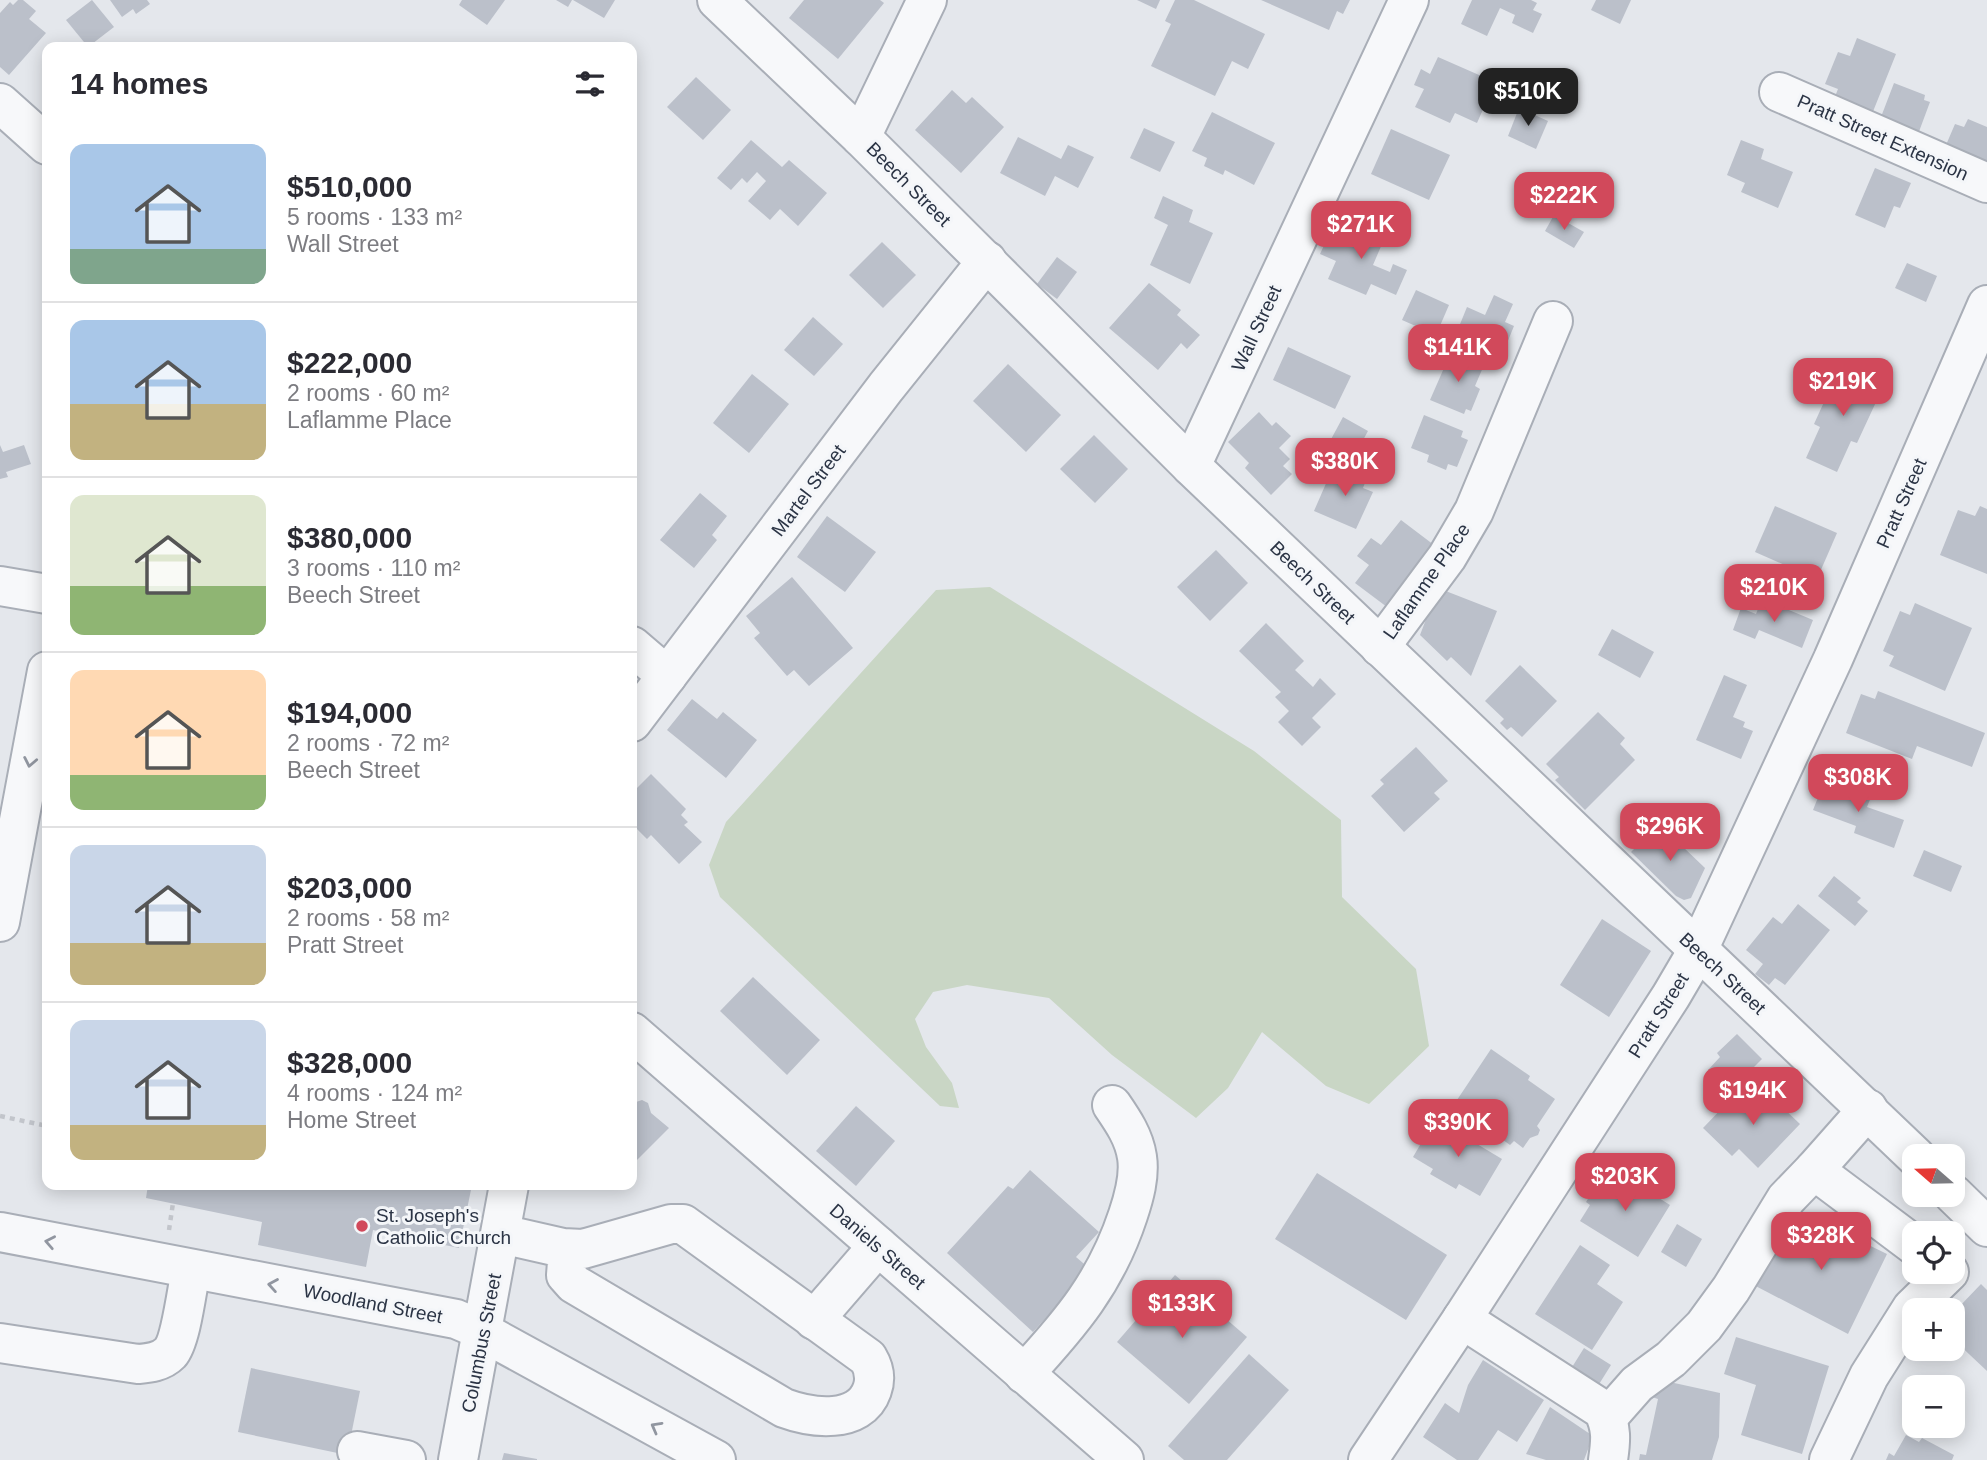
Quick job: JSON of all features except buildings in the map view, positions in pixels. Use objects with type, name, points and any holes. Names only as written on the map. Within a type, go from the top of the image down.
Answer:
[{"type":"street","name":"Beech Street","points":[[717,0],[861,136],[1191,466],[1903,1144]]},
{"type":"street","points":[[861,136],[927,0]]},
{"type":"street","name":"Wall Street","points":[[1191,466],[1409,0]]},
{"type":"street","name":"Pratt Street Extension","points":[[1779,92],[1987,183]]},
{"type":"street","points":[[0,103],[42,141]]},
{"type":"street","name":"Martel Street","points":[[637,715],[886,387],[987,261]]},
{"type":"street","name":"Pratt Street","points":[[1368,1460],[1664,1007],[1698,950],[1833,659],[1987,305]]},
{"type":"street","name":"Laflamme Place","points":[[1380,648],[1447,557],[1474,511],[1553,321]]},
{"type":"street","points":[[0,586],[42,593]]},
{"type":"street","points":[[637,650],[667,676]]},
{"type":"street","points":[[0,922],[42,698]]},
{"type":"street","name":"Daniels Street","points":[[637,1036],[1024,1374],[1097,1446],[1124,1460]]},
{"type":"street","points":[[1024,1374],[1068,1326],[1110,1263],[1135,1194],[1138,1158],[1130,1134],[1112,1105]]},
{"type":"street","points":[[1607,1418],[1637,1384],[1671,1359],[1704,1326],[1731,1289],[1786,1199],[1868,1109]]},
{"type":"street","points":[[1814,1170],[1902,1236]]},
{"type":"street","name":"Columbus Street","points":[[458,1460],[508,1190]]},
{"type":"street","points":[[1965,1206],[1987,1227]]},
{"type":"street","points":[[501,1234],[568,1249],[583,1249],[671,1224],[683,1224],[868,1359],[873,1368],[874,1386],[870,1395],[852,1414],[804,1414],[784,1408],[574,1284],[566,1275],[568,1249]]},
{"type":"street","name":"Woodland Street","points":[[0,1231],[191,1270],[443,1316],[482,1332],[716,1460]]},
{"type":"street","points":[[1965,1257],[1987,1236]]},
{"type":"street","points":[[814,1320],[878,1246]]},
{"type":"street","points":[[0,1343],[138,1364],[150,1363],[171,1352],[177,1340],[191,1270]]},
{"type":"street","points":[[1829,1460],[1869,1376],[1912,1308],[1937,1284]]},
{"type":"street","points":[[1462,1319],[1602,1410],[1610,1423],[1608,1460]]},
{"type":"street","points":[[357,1451],[406,1460]]},
{"type":"path","points":[[0,1116],[42,1125]]},
{"type":"path","points":[[168,1236],[173,1203]]},
{"type":"green space","points":[[990,587],[1254,751],[1341,820],[1342,897],[1416,969],[1429,1046],[1369,1104],[1326,1086],[1262,1032],[1228,1088],[1196,1118],[1112,1055],[1049,998],[967,985],[933,992],[915,1019],[926,1047],[952,1083],[959,1108],[940,1106],[720,897],[709,865],[726,822],[936,590]]},
{"type":"place","name":"St. Joseph's Catholic Church","points":[[362,1226]]}]
